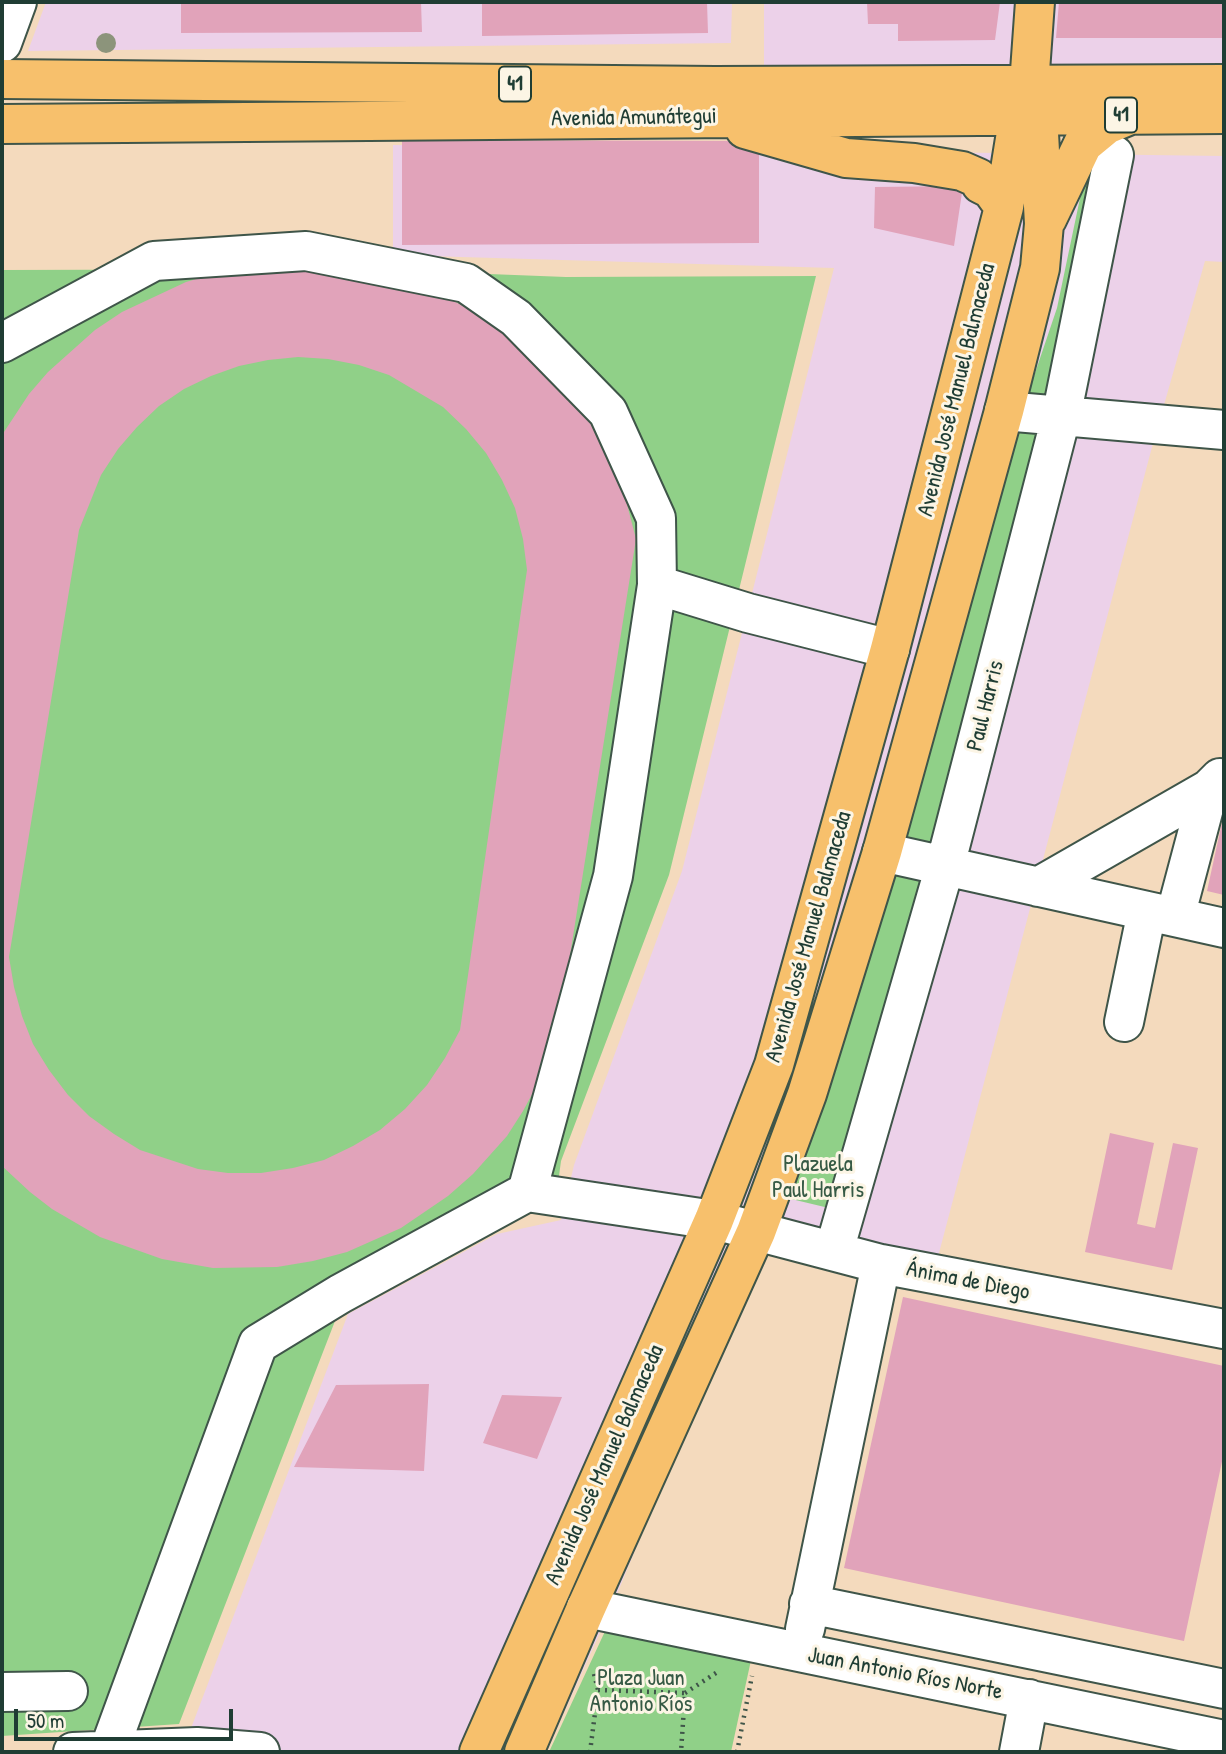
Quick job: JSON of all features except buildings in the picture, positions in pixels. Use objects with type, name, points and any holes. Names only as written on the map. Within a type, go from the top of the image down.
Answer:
[{"type":"main road","name":"Avenida José Manuel Balmaceda","points":[[479,1752],[714,1220],[774,1065],[890,649],[1004,207],[1028,105],[1035,2]]},
{"type":"main road","name":"Avenida Amunátegui","points":[[2,79],[715,86],[1028,105],[1130,115],[1224,114]]},
{"type":"main road","name":"Avenida Amunátegui","points":[[2,124],[698,117],[1028,105],[1224,84]]},
{"type":"main road","name":"Avenida José Manuel Balmaceda","points":[[524,1752],[756,1232],[807,1094],[882,852],[1004,411],[1040,268],[1044,224],[1028,105]]},
{"type":"main road","points":[[1044,224],[1083,144],[1106,124],[1130,115]]},
{"type":"main road","points":[[698,117],[846,158],[914,163],[962,171],[978,178],[981,184],[991,189],[1004,207]]},
{"type":"street","points":[[2,43],[17,2]]},
{"type":"street","name":"Paul Harris","points":[[834,1251],[945,866],[1061,417],[1114,155]]},
{"type":"street","points":[[2,343],[154,261],[306,251],[466,283],[516,318],[608,412],[656,518],[657,585],[613,876],[527,1192],[340,1294],[258,1345],[91,1751],[197,1747],[260,1752]]},
{"type":"street","points":[[1004,411],[1224,430]]},
{"type":"street","points":[[657,585],[748,613],[890,649]]},
{"type":"street","points":[[1038,887],[1217,781]]},
{"type":"street","points":[[1124,1022],[1161,914],[1217,781]]},
{"type":"street","points":[[882,852],[1224,928]]},
{"type":"street","name":"Ánima de Diego","points":[[527,1192],[714,1220],[881,1264],[1224,1329]]},
{"type":"street","points":[[801,1653],[881,1264]]},
{"type":"street","points":[[809,1604],[1224,1689]]},
{"type":"street","name":"Juan Antonio Ríos Norte","points":[[586,1608],[1224,1740]]},
{"type":"street","points":[[2,1692],[68,1691]]},
{"type":"street","points":[[1019,1752],[1029,1699]]},
{"type":"path","points":[[737,1752],[758,1645]]},
{"type":"path","points":[[590,1752],[598,1690],[685,1693],[681,1752]]},
{"type":"shaded area","points":[[46,2],[732,2],[731,43],[28,51]]},
{"type":"shaded area","points":[[764,2],[1224,2],[1224,65],[764,65]]},
{"type":"shaded area","points":[[393,145],[1224,156],[1224,262],[1205,261],[1152,447],[930,1287],[760,1248],[612,1606],[546,1752],[182,1752],[348,1314],[497,1234],[561,1220],[574,1165],[682,871],[834,268],[393,255]]},
{"type":"green space","name":"Plazuela Paul Harris","points":[[1092,174],[1110,183],[833,1209],[787,1198],[1011,444],[1057,308],[1084,179]]},
{"type":"green space","points":[[360,269],[566,277],[816,276],[669,875],[561,1161],[554,1213],[523,1211],[347,1290],[179,1724],[2,1736],[2,270]]},
{"type":"green space","name":"Plaza Juan Antonio Ríos","points":[[607,1627],[753,1651],[731,1752],[549,1752]]}]
